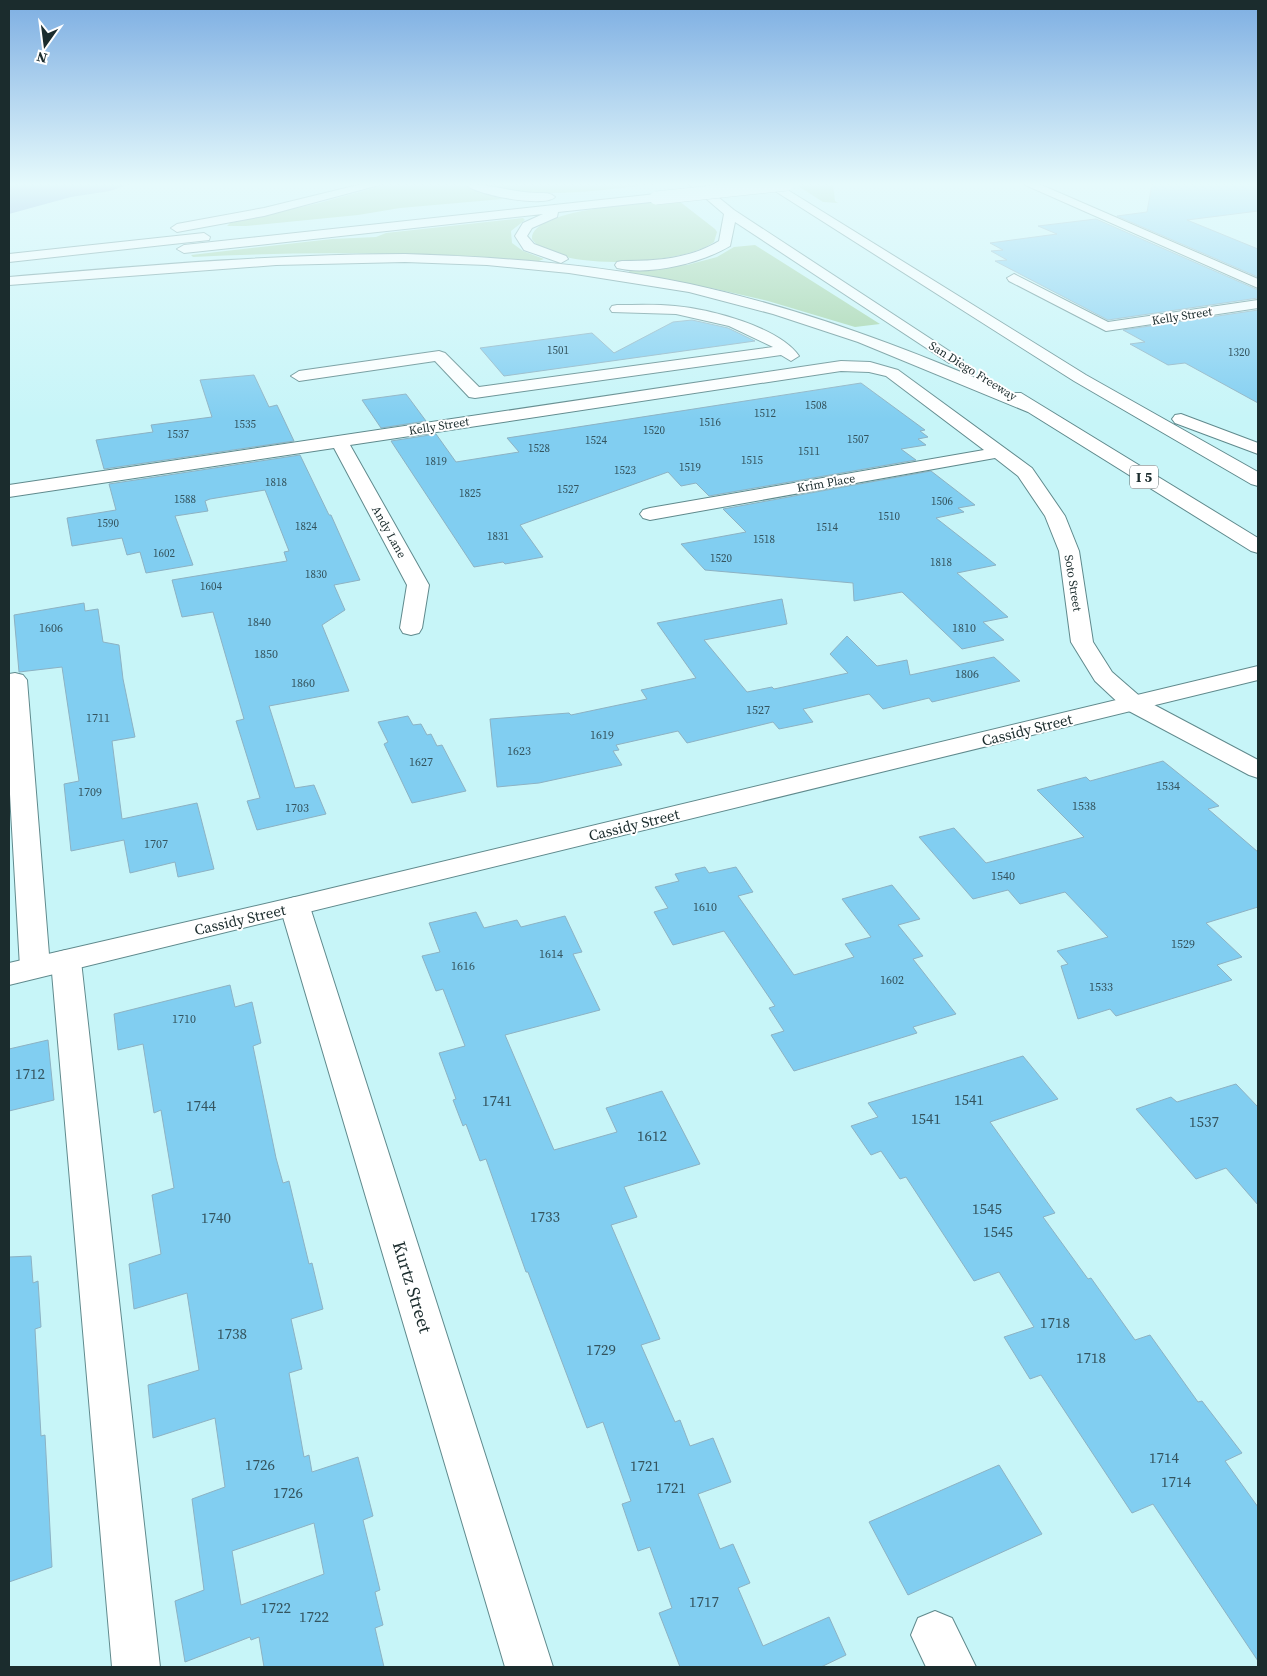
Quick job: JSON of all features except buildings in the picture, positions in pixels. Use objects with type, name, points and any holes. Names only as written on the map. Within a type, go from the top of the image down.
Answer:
[{"type":"main road","points":[[9,269],[71,262]]},
{"type":"main road","points":[[9,282],[268,262]]},
{"type":"main road","points":[[452,262],[549,267],[689,288],[818,322],[914,357],[1031,408]]},
{"type":"main road","points":[[589,262],[627,266],[668,262]]},
{"type":"main road","name":"San Diego Freeway","points":[[806,262],[1031,408],[1258,547]]},
{"type":"main road","points":[[894,262],[1080,378],[1258,480]]},
{"type":"main road","points":[[1208,262],[1258,284]]},
{"type":"main road","name":"Kelly Street","points":[[1014,278],[1106,328],[1258,304]]},
{"type":"main road","points":[[1236,308],[1258,318]]},
{"type":"main road","points":[[618,309],[676,310],[734,323],[774,340],[807,371]]},
{"type":"main road","points":[[299,376],[439,356],[475,393],[785,350]]},
{"type":"main road","name":"Kelly Street","points":[[9,491],[807,371],[842,366],[870,367]]},
{"type":"main road","name":"Soto Street","points":[[870,367],[892,373],[1001,452],[1025,472],[1055,516],[1068,551],[1082,642],[1103,676],[1134,704],[1258,770]]},
{"type":"main road","points":[[1080,378],[1258,450]]},
{"type":"main road","name":"Andy Lane","points":[[339,442],[418,585],[411,628]]},
{"type":"main road","name":"Krim Place","points":[[650,514],[1001,452]]},
{"type":"main road","name":"Cassidy Street","points":[[9,974],[295,907],[1258,674]]},
{"type":"main road","points":[[15,680],[136,1667]]},
{"type":"main road","name":"Kurtz Street","points":[[295,907],[529,1667]]},
{"type":"green space","points":[[697,262],[782,262],[880,324],[855,327],[768,301],[716,289],[628,273],[631,269],[687,265]]}]
